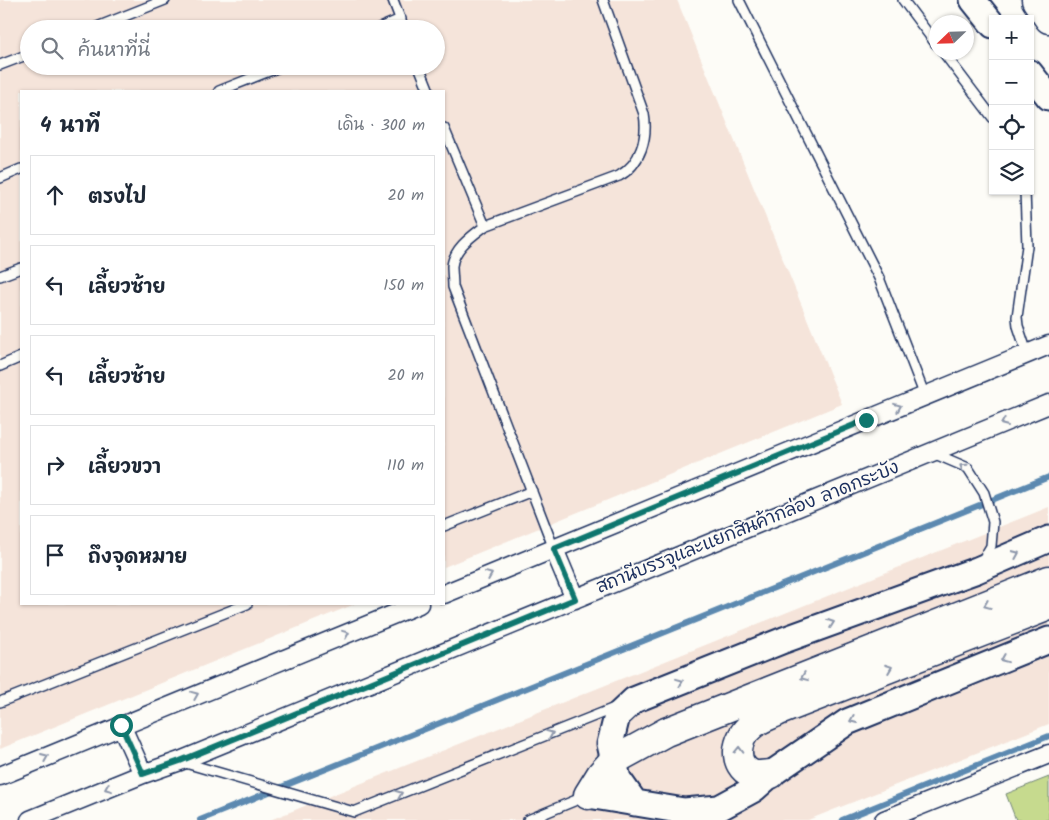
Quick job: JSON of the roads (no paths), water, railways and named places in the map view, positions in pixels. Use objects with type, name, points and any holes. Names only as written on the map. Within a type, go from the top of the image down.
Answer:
[{"type":"highway","points":[[1036,0],[1049,18]]},
{"type":"highway","points":[[1042,0],[1049,9]]},
{"type":"highway","points":[[588,795],[600,774],[614,761],[666,732],[1049,580]]},
{"type":"highway","points":[[771,774],[753,774],[743,768],[738,756],[738,744],[743,734],[752,724],[778,711],[1049,606]]},
{"type":"main road","points":[[973,0],[989,20]]},
{"type":"main road","points":[[1034,78],[1049,97]]},
{"type":"main road","points":[[635,803],[618,779],[610,744],[618,716],[634,700],[784,640],[978,570],[1049,539]]},
{"type":"main road","points":[[588,795],[684,811],[719,808],[754,788],[771,774],[847,722],[1049,640]]},
{"type":"street","points":[[445,594],[1049,345]]},
{"type":"street","name":"สถานีบรรจุและแยกสินค้ากล่อง ลาดกระบัง","points":[[30,820],[180,761],[934,453],[1049,404]]},
{"type":"street","points":[[554,549],[575,599]]},
{"type":"street","points":[[0,776],[417,605]]},
{"type":"street","points":[[121,725],[143,774]]},
{"type":"street","points":[[884,820],[1049,754]]},
{"type":"lane","points":[[115,20],[165,0]]},
{"type":"lane","points":[[393,0],[401,20]]},
{"type":"lane","points":[[554,549],[453,287],[452,265],[458,252],[470,237],[485,226],[619,176],[626,172],[637,159],[644,142],[646,123],[602,0]]},
{"type":"lane","points":[[739,0],[879,278],[926,396]]},
{"type":"lane","points":[[903,0],[929,35]]},
{"type":"lane","points":[[0,65],[20,57]]},
{"type":"lane","points":[[949,60],[989,113]]},
{"type":"lane","points":[[222,90],[259,75]]},
{"type":"lane","points":[[423,75],[429,90]]},
{"type":"lane","points":[[445,130],[485,226]]},
{"type":"lane","points":[[0,178],[20,169]]},
{"type":"lane","points":[[1025,195],[1027,246],[1017,317],[1027,353]]},
{"type":"lane","points":[[445,261],[452,265]]},
{"type":"lane","points":[[0,276],[20,268]]},
{"type":"lane","points":[[0,366],[20,357]]},
{"type":"lane","points":[[934,453],[968,468],[984,493],[992,522],[990,546],[978,570]]},
{"type":"lane","points":[[445,526],[532,491]]},
{"type":"lane","points":[[0,702],[245,605]]},
{"type":"lane","points":[[180,761],[356,816],[634,700]]},
{"type":"lane","points":[[528,820],[588,795]]},
{"type":"waterway","points":[[200,820],[1049,477]]},
{"type":"waterway","points":[[842,820],[1049,736]]}]
